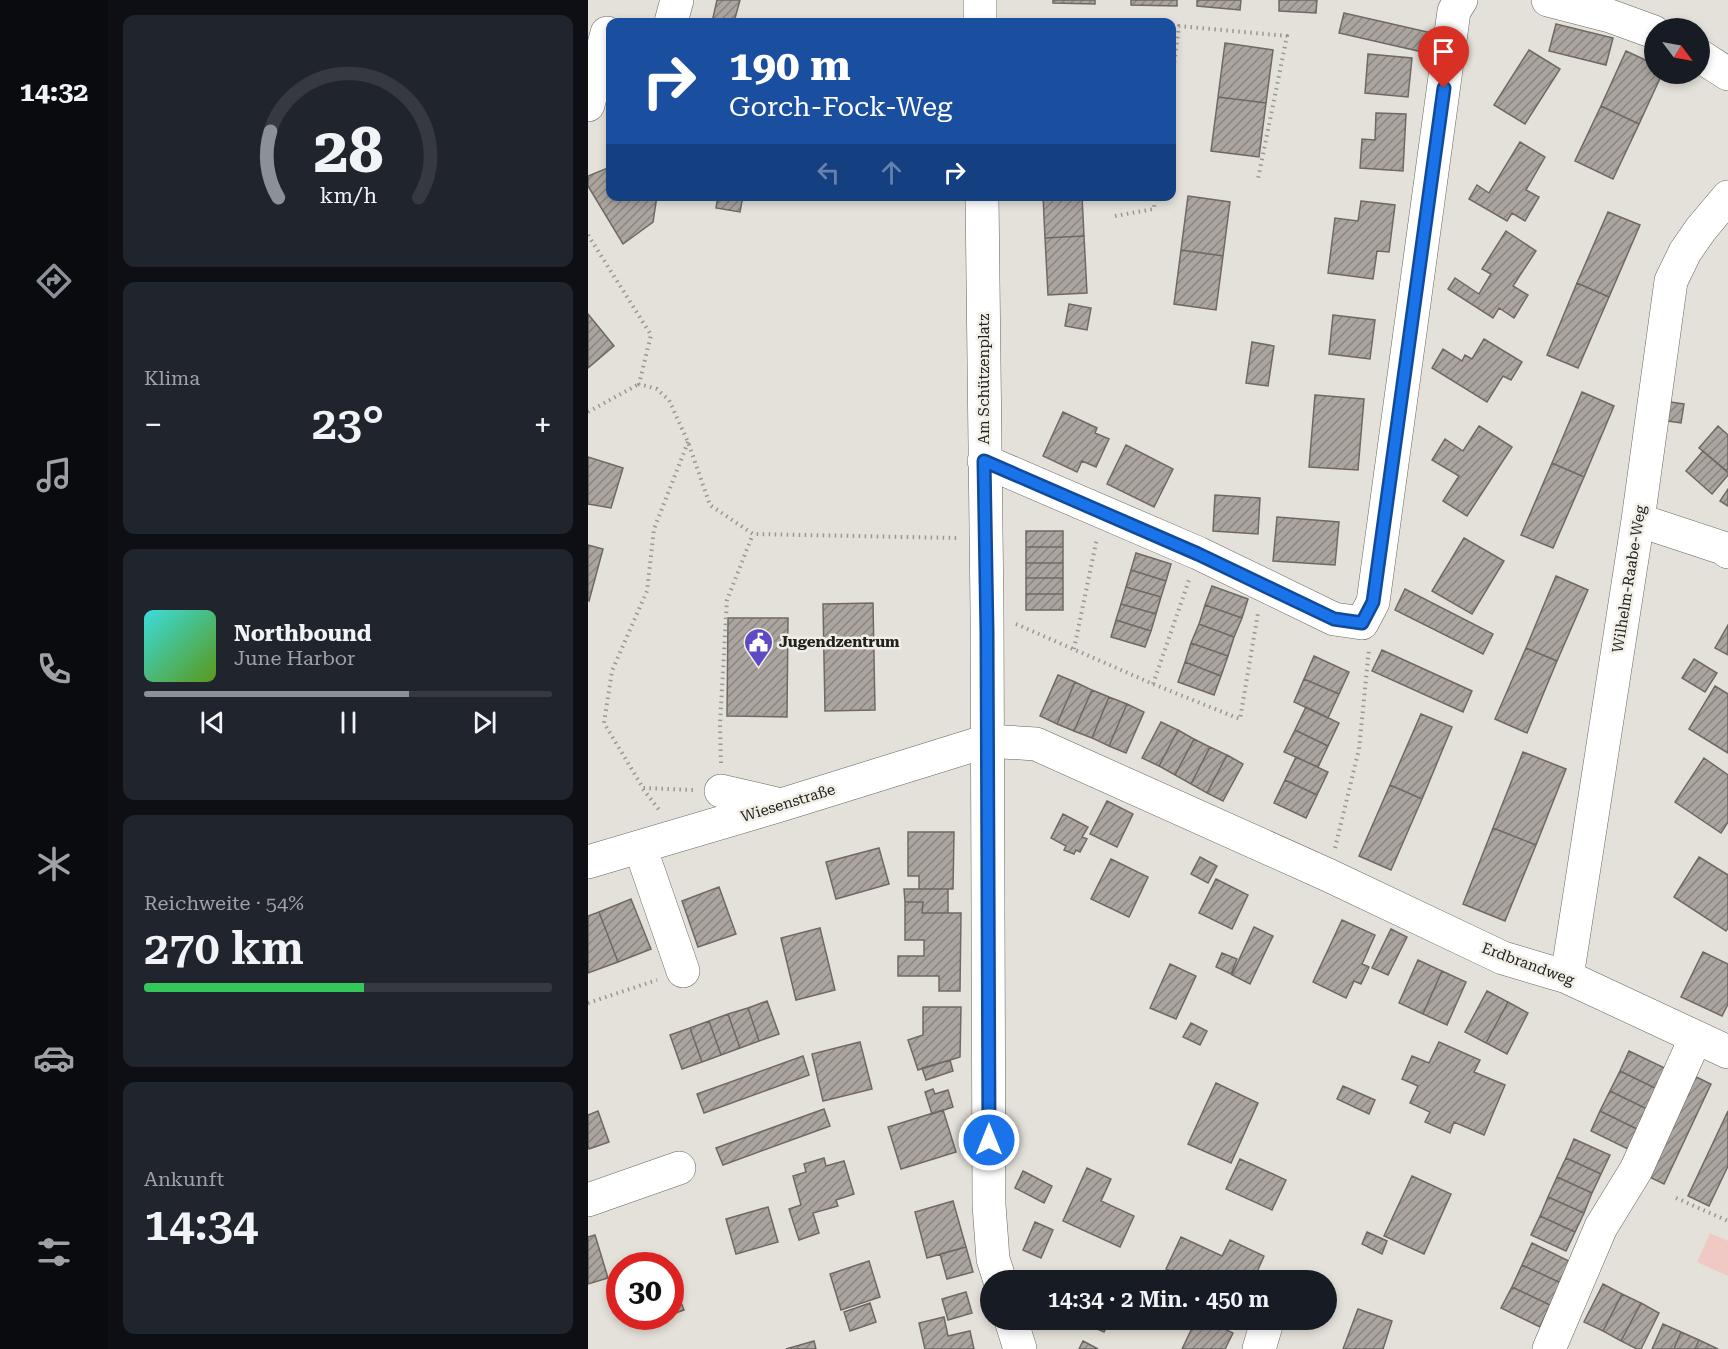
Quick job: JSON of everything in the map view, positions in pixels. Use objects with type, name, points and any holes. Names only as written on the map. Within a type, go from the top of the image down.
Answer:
[{"type":"street","points":[[672,18],[677,0]]},
{"type":"street","points":[[980,0],[980,18]]},
{"type":"street","points":[[984,461],[1198,554],[1334,619],[1362,623],[1373,602],[1454,11],[1461,0]]},
{"type":"street","points":[[1548,0],[1610,16],[1644,28]]},
{"type":"street","points":[[588,105],[602,29]]},
{"type":"street","points":[[1710,62],[1728,74]]},
{"type":"street","name":"Wilhelm-Raabe-Weg","points":[[1567,977],[1638,520],[1671,281],[1685,252],[1728,197]]},
{"type":"street","name":"Am Schützenplatz","points":[[982,201],[987,611],[989,1205],[993,1259],[996,1270]]},
{"type":"street","points":[[1638,520],[1723,548],[1728,552]]},
{"type":"street","name":"Erdbrandweg","points":[[987,741],[1036,744],[1328,875],[1503,958],[1567,977],[1728,1052]]},
{"type":"street","name":"Wiesenstraße","points":[[588,862],[987,741]]},
{"type":"street","points":[[722,791],[781,805]]},
{"type":"street","points":[[640,847],[683,970]]},
{"type":"street","points":[[1549,1349],[1601,1227],[1636,1170],[1696,1036]]},
{"type":"street","points":[[588,1200],[679,1168]]},
{"type":"street","points":[[1014,1330],[1020,1349]]},
{"type":"path","points":[[1176,49],[1179,26],[1287,36],[1258,179]]},
{"type":"path","points":[[1115,216],[1154,209],[1155,201]]},
{"type":"path","points":[[588,235],[651,335],[639,384]]},
{"type":"path","points":[[588,412],[639,384],[657,389],[669,400],[688,442],[710,505],[753,534],[986,539]]},
{"type":"path","points":[[688,442],[654,529],[647,591],[612,670],[604,723],[643,788],[722,791],[720,724],[727,600],[753,534]]},
{"type":"path","points":[[1074,649],[1102,511]]},
{"type":"path","points":[[1154,684],[1198,554]]},
{"type":"path","points":[[987,611],[1240,719],[1263,585]]},
{"type":"path","points":[[1328,875],[1359,749],[1369,649],[1362,623]]},
{"type":"path","points":[[588,1003],[683,970]]},
{"type":"path","points":[[1676,1198],[1728,1221]]},
{"type":"shaded area","points":[[1710,1233],[1728,1241],[1728,1276],[1697,1262]]},
{"type":"building","points":[[717,0],[740,0],[735,18],[713,18]]},
{"type":"building","points":[[1053,0],[1095,0],[1095,4],[1053,3]]},
{"type":"building","points":[[1131,0],[1177,0],[1177,6],[1131,5]]},
{"type":"building","points":[[1197,0],[1241,0],[1240,10],[1197,6]]},
{"type":"building","points":[[1279,0],[1317,0],[1316,13],[1279,11]]},
{"type":"building","points":[[1344,13],[1432,33],[1427,53],[1339,33]]},
{"type":"building","points":[[1556,24],[1613,38],[1606,65],[1549,51]]},
{"type":"building","points":[[1225,43],[1273,50],[1266,103],[1218,97]]},
{"type":"building","points":[[1529,50],[1560,69],[1525,124],[1494,105]]},
{"type":"building","points":[[1626,51],[1644,59],[1644,84],[1657,84],[1639,124],[1601,106]]},
{"type":"building","points":[[1368,54],[1412,58],[1408,97],[1365,93]]},
{"type":"building","points":[[1218,97],[1266,103],[1259,157],[1211,151]]},
{"type":"building","points":[[1601,106],[1639,124],[1613,179],[1575,161]]},
{"type":"building","points":[[1376,113],[1406,114],[1403,171],[1360,168],[1362,139],[1375,140]]},
{"type":"building","points":[[1520,142],[1545,157],[1526,190],[1539,197],[1525,221],[1512,213],[1507,221],[1469,199],[1477,185],[1489,193]]},
{"type":"building","points":[[606,169],[606,201],[656,201],[653,222],[623,244],[588,186],[588,176]]},
{"type":"building","points":[[1188,196],[1230,202],[1223,256],[1181,250]]},
{"type":"building","points":[[717,201],[742,201],[740,212],[716,208]]},
{"type":"building","points":[[1043,201],[1082,201],[1084,236],[1045,238]]},
{"type":"building","points":[[1361,201],[1395,205],[1389,252],[1377,251],[1373,279],[1328,273],[1335,218],[1358,221]]},
{"type":"building","points":[[1608,212],[1640,225],[1609,297],[1577,283]]},
{"type":"building","points":[[1506,231],[1536,251],[1513,286],[1528,295],[1514,318],[1499,308],[1493,318],[1448,289],[1455,278],[1479,294],[1491,274],[1482,269]]},
{"type":"building","points":[[1084,236],[1087,293],[1048,295],[1045,238]]},
{"type":"building","points":[[1181,250],[1223,256],[1216,310],[1174,304]]},
{"type":"building","points":[[1577,283],[1609,297],[1578,368],[1547,355]]},
{"type":"building","points":[[1069,304],[1091,308],[1087,330],[1065,326]]},
{"type":"building","points":[[588,314],[614,346],[588,368]]},
{"type":"building","points":[[1333,315],[1375,320],[1370,359],[1329,354]]},
{"type":"building","points":[[1484,339],[1522,362],[1511,380],[1503,376],[1487,402],[1432,368],[1443,349],[1462,361],[1465,355],[1472,359]]},
{"type":"building","points":[[1252,342],[1274,346],[1268,386],[1246,383]]},
{"type":"building","points":[[1582,392],[1614,406],[1584,477],[1552,463]]},
{"type":"building","points":[[1315,395],[1364,399],[1358,470],[1309,467]]},
{"type":"building","points":[[1670,402],[1684,404],[1681,423],[1668,421]]},
{"type":"building","points":[[1063,412],[1097,428],[1095,433],[1109,439],[1096,467],[1082,461],[1077,472],[1043,456]]},
{"type":"building","points":[[1479,426],[1512,447],[1467,516],[1443,501],[1459,476],[1432,460],[1445,439],[1463,451]]},
{"type":"building","points":[[1718,426],[1728,435],[1728,469],[1726,471],[1699,448]]},
{"type":"building","points":[[1126,445],[1173,469],[1154,507],[1107,484]]},
{"type":"building","points":[[1703,451],[1728,472],[1712,494],[1686,471]]},
{"type":"building","points":[[588,457],[623,468],[611,508],[588,504]]},
{"type":"building","points":[[1552,463],[1584,477],[1553,548],[1521,535]]},
{"type":"building","points":[[1728,489],[1728,506],[1720,501]]},
{"type":"building","points":[[1215,495],[1260,498],[1258,534],[1213,531]]},
{"type":"building","points":[[1277,517],[1339,522],[1335,565],[1273,561]]},
{"type":"building","points":[[1026,531],[1063,531],[1063,547],[1026,547]]},
{"type":"building","points":[[1464,538],[1504,561],[1472,614],[1432,591]]},
{"type":"building","points":[[588,545],[603,549],[589,601],[588,600]]},
{"type":"building","points":[[1026,547],[1063,547],[1063,563],[1026,563]]},
{"type":"building","points":[[1136,553],[1171,564],[1166,581],[1131,570]]},
{"type":"building","points":[[1026,563],[1063,563],[1063,578],[1026,578]]},
{"type":"building","points":[[1131,570],[1166,581],[1161,597],[1126,587]]},
{"type":"building","points":[[1556,576],[1588,590],[1557,661],[1526,648]]},
{"type":"building","points":[[1026,578],[1063,578],[1063,594],[1026,594]]},
{"type":"building","points":[[1212,586],[1248,599],[1242,618],[1205,605]]},
{"type":"building","points":[[1126,587],[1161,597],[1156,614],[1121,604]]},
{"type":"building","points":[[1405,589],[1493,634],[1483,654],[1395,610]]},
{"type":"building","points":[[1026,594],[1063,594],[1063,610],[1026,610]]},
{"type":"building","points":[[873,603],[875,710],[825,711],[823,604]]},
{"type":"building","points":[[1121,604],[1156,614],[1151,631],[1116,620]]},
{"type":"building","points":[[1205,605],[1242,618],[1234,637],[1199,624]]},
{"type":"building","name":"Jugendzentrum","points":[[728,618],[788,618],[787,717],[727,716]]},
{"type":"building","points":[[1116,620],[1151,631],[1145,647],[1111,637]]},
{"type":"building","points":[[1199,624],[1234,637],[1228,656],[1191,643]]},
{"type":"building","points":[[1728,625],[1728,655],[1715,648]]},
{"type":"building","points":[[1191,643],[1228,656],[1221,676],[1185,662]]},
{"type":"building","points":[[1526,648],[1557,661],[1527,733],[1495,719]]},
{"type":"building","points":[[1382,650],[1472,691],[1463,712],[1372,671]]},
{"type":"building","points":[[1314,656],[1349,672],[1339,694],[1304,679]]},
{"type":"building","points":[[1694,659],[1717,673],[1705,692],[1682,678]]},
{"type":"building","points":[[1185,662],[1221,676],[1214,695],[1178,682]]},
{"type":"building","points":[[1058,675],[1075,682],[1057,724],[1040,716]]},
{"type":"building","points":[[1304,679],[1339,694],[1328,718],[1294,702]]},
{"type":"building","points":[[1075,682],[1092,690],[1074,731],[1057,724]]},
{"type":"building","points":[[1715,686],[1728,694],[1728,753],[1689,729]]},
{"type":"building","points":[[1092,690],[1109,697],[1092,738],[1074,731]]},
{"type":"building","points":[[1109,697],[1127,704],[1109,746],[1092,738]]},
{"type":"building","points":[[1127,704],[1144,712],[1126,753],[1109,746]]},
{"type":"building","points":[[1306,707],[1339,723],[1328,746],[1295,730]]},
{"type":"building","points":[[1421,714],[1452,727],[1422,799],[1390,785]]},
{"type":"building","points":[[1161,722],[1178,730],[1159,766],[1142,758]]},
{"type":"building","points":[[1178,730],[1194,739],[1175,775],[1159,766]]},
{"type":"building","points":[[1295,730],[1328,746],[1318,767],[1284,752]]},
{"type":"building","points":[[1194,739],[1210,747],[1191,784],[1175,775]]},
{"type":"building","points":[[1210,747],[1227,755],[1207,793],[1191,784]]},
{"type":"building","points":[[1523,752],[1566,769],[1536,845],[1493,828]]},
{"type":"building","points":[[1227,755],[1243,764],[1223,801],[1207,793]]},
{"type":"building","points":[[1296,757],[1328,772],[1317,795],[1285,780]]},
{"type":"building","points":[[1704,758],[1728,775],[1728,822],[1721,833],[1675,802]]},
{"type":"building","points":[[1285,780],[1317,795],[1306,818],[1274,803]]},
{"type":"building","points":[[1390,785],[1422,799],[1391,870],[1359,856]]},
{"type":"building","points":[[1107,801],[1133,814],[1117,847],[1090,834]]},
{"type":"building","points":[[1063,814],[1088,827],[1082,837],[1087,839],[1080,852],[1076,850],[1074,854],[1064,850],[1066,846],[1051,838]]},
{"type":"building","points":[[1493,828],[1536,845],[1505,921],[1463,904]]},
{"type":"building","points":[[908,832],[954,832],[953,889],[919,889],[919,876],[908,876]]},
{"type":"building","points":[[879,848],[889,884],[836,899],[826,862]]},
{"type":"building","points":[[1200,857],[1217,866],[1208,883],[1191,874]]},
{"type":"building","points":[[1699,857],[1728,875],[1728,928],[1726,931],[1674,897]]},
{"type":"building","points":[[1111,859],[1148,877],[1129,917],[1091,899]]},
{"type":"building","points":[[1216,879],[1248,895],[1232,929],[1199,913]]},
{"type":"building","points":[[719,887],[736,934],[698,947],[682,901]]},
{"type":"building","points":[[904,889],[948,889],[948,913],[922,913],[923,902],[905,902]]},
{"type":"building","points":[[631,899],[651,949],[618,962],[599,912]]},
{"type":"building","points":[[905,902],[923,902],[922,913],[961,913],[960,991],[939,991],[939,976],[898,976],[898,956],[924,956],[924,940],[905,940]]},
{"type":"building","points":[[599,912],[618,962],[588,973],[588,916]]},
{"type":"building","points":[[1342,920],[1375,935],[1362,964],[1369,967],[1361,984],[1354,981],[1346,998],[1313,982]]},
{"type":"building","points":[[1254,927],[1273,936],[1250,984],[1232,975]]},
{"type":"building","points":[[820,928],[835,990],[796,1000],[781,938]]},
{"type":"building","points":[[1391,929],[1407,937],[1388,975],[1372,968]]},
{"type":"building","points":[[1703,952],[1728,964],[1728,1004],[1722,1016],[1681,997]]},
{"type":"building","points":[[1222,953],[1237,959],[1231,974],[1216,967]]},
{"type":"building","points":[[1418,960],[1442,971],[1423,1014],[1399,1003]]},
{"type":"building","points":[[1170,964],[1196,976],[1176,1019],[1150,1008]]},
{"type":"building","points":[[1442,971],[1466,982],[1447,1025],[1423,1014]]},
{"type":"building","points":[[1487,991],[1508,1002],[1486,1043],[1465,1032]]},
{"type":"building","points":[[767,1001],[779,1034],[759,1041],[748,1008]]},
{"type":"building","points":[[1508,1002],[1528,1013],[1507,1054],[1486,1043]]},
{"type":"building","points":[[923,1007],[961,1007],[960,1057],[918,1070],[908,1040],[923,1035]]},
{"type":"building","points":[[748,1008],[759,1041],[740,1048],[728,1014]]},
{"type":"building","points":[[728,1014],[740,1048],[721,1055],[709,1021]]},
{"type":"building","points":[[709,1021],[721,1055],[702,1062],[690,1028]]},
{"type":"building","points":[[1191,1023],[1207,1031],[1200,1045],[1183,1037]]},
{"type":"building","points":[[690,1028],[702,1062],[682,1069],[670,1035]]},
{"type":"building","points":[[860,1042],[872,1089],[823,1101],[812,1054]]},
{"type":"building","points":[[1439,1042],[1480,1060],[1474,1072],[1505,1085],[1484,1135],[1454,1122],[1450,1133],[1425,1122],[1430,1112],[1410,1103],[1418,1086],[1402,1079],[1412,1056],[1429,1063]]},
{"type":"building","points":[[1629,1051],[1671,1071],[1661,1091],[1620,1071]]},
{"type":"building","points":[[803,1056],[809,1075],[704,1113],[697,1094]]},
{"type":"building","points":[[950,1060],[953,1071],[926,1080],[922,1068]]},
{"type":"building","points":[[1620,1071],[1661,1091],[1651,1111],[1610,1091]]},
{"type":"building","points":[[1690,1074],[1711,1084],[1664,1184],[1643,1174]]},
{"type":"building","points":[[1216,1083],[1258,1103],[1231,1163],[1188,1144]]},
{"type":"building","points":[[1343,1086],[1375,1100],[1369,1114],[1337,1099]]},
{"type":"building","points":[[933,1089],[935,1094],[948,1090],[953,1107],[932,1114],[925,1092]]},
{"type":"building","points":[[1610,1091],[1651,1111],[1641,1131],[1600,1111]]},
{"type":"building","points":[[824,1109],[830,1126],[723,1165],[716,1148]]},
{"type":"building","points":[[943,1110],[956,1152],[901,1169],[888,1127]]},
{"type":"building","points":[[598,1111],[609,1142],[589,1149],[588,1115]]},
{"type":"building","points":[[1600,1111],[1641,1131],[1632,1151],[1591,1131]]},
{"type":"building","points":[[1728,1111],[1728,1166],[1709,1206],[1688,1196]]},
{"type":"building","points":[[1574,1139],[1610,1155],[1601,1174],[1566,1158]]},
{"type":"building","points":[[824,1158],[826,1166],[844,1161],[854,1194],[836,1200],[838,1206],[813,1213],[819,1233],[799,1240],[789,1209],[801,1205],[793,1176],[806,1172],[804,1164]]},
{"type":"building","points":[[1566,1158],[1601,1174],[1592,1193],[1557,1177]]},
{"type":"building","points":[[1240,1159],[1286,1180],[1272,1210],[1226,1189]]},
{"type":"building","points":[[1087,1168],[1111,1179],[1101,1201],[1134,1216],[1120,1247],[1063,1221]]},
{"type":"building","points":[[1023,1171],[1052,1186],[1044,1203],[1015,1188]]},
{"type":"building","points":[[1412,1176],[1451,1194],[1424,1254],[1384,1236]]},
{"type":"building","points":[[1557,1177],[1592,1193],[1584,1213],[1548,1197]]},
{"type":"building","points":[[1548,1197],[1584,1213],[1575,1232],[1540,1216]]},
{"type":"building","points":[[953,1201],[966,1247],[927,1258],[915,1212]]},
{"type":"building","points":[[768,1207],[778,1242],[736,1254],[726,1219]]},
{"type":"building","points":[[1540,1216],[1575,1232],[1566,1251],[1531,1235]]},
{"type":"building","points":[[1035,1222],[1053,1230],[1041,1258],[1023,1250]]},
{"type":"building","points":[[1367,1232],[1387,1241],[1382,1254],[1362,1244]]},
{"type":"building","points":[[595,1235],[606,1279],[588,1284],[588,1237]]},
{"type":"building","points":[[1181,1237],[1222,1256],[1230,1240],[1264,1256],[1258,1270],[1166,1269]]},
{"type":"building","points":[[1532,1243],[1571,1262],[1561,1283],[1522,1265]]},
{"type":"building","points":[[966,1247],[973,1272],[947,1279],[940,1254]]},
{"type":"building","points":[[869,1261],[880,1297],[841,1310],[830,1274]]},
{"type":"building","points":[[1522,1265],[1561,1283],[1550,1305],[1512,1287]]},
{"type":"building","points":[[1603,1284],[1622,1294],[1603,1331],[1584,1322]]},
{"type":"building","points":[[1512,1287],[1550,1305],[1540,1327],[1501,1308]]},
{"type":"building","points":[[966,1292],[972,1313],[948,1320],[942,1299]]},
{"type":"building","points":[[1622,1294],[1641,1303],[1621,1341],[1603,1331]]},
{"type":"building","points":[[870,1303],[876,1322],[850,1331],[844,1312]]},
{"type":"building","points":[[1641,1303],[1659,1313],[1641,1349],[1637,1349],[1621,1341]]},
{"type":"building","points":[[1358,1309],[1392,1321],[1383,1349],[1343,1349]]},
{"type":"building","points":[[944,1317],[948,1336],[970,1331],[974,1349],[925,1349],[919,1323]]},
{"type":"building","points":[[1663,1324],[1681,1332],[1674,1349],[1652,1349]]},
{"type":"building","points":[[1191,1330],[1227,1330],[1233,1333],[1225,1349],[1182,1349]]},
{"type":"building","points":[[1681,1332],[1699,1340],[1695,1349],[1674,1349]]},
{"type":"building","points":[[1699,1340],[1718,1349],[1695,1349]]},
{"type":"building","points":[[814,1341],[816,1349],[786,1349]]},
{"type":"building","points":[[1083,1341],[1098,1349],[1079,1349]]},
{"type":"place","name":"Jugendzentrum","points":[[758,668]]},
{"type":"route","points":[[989,1140],[984,461],[1198,554],[1334,619],[1362,623],[1373,602],[1444,88]]}]
